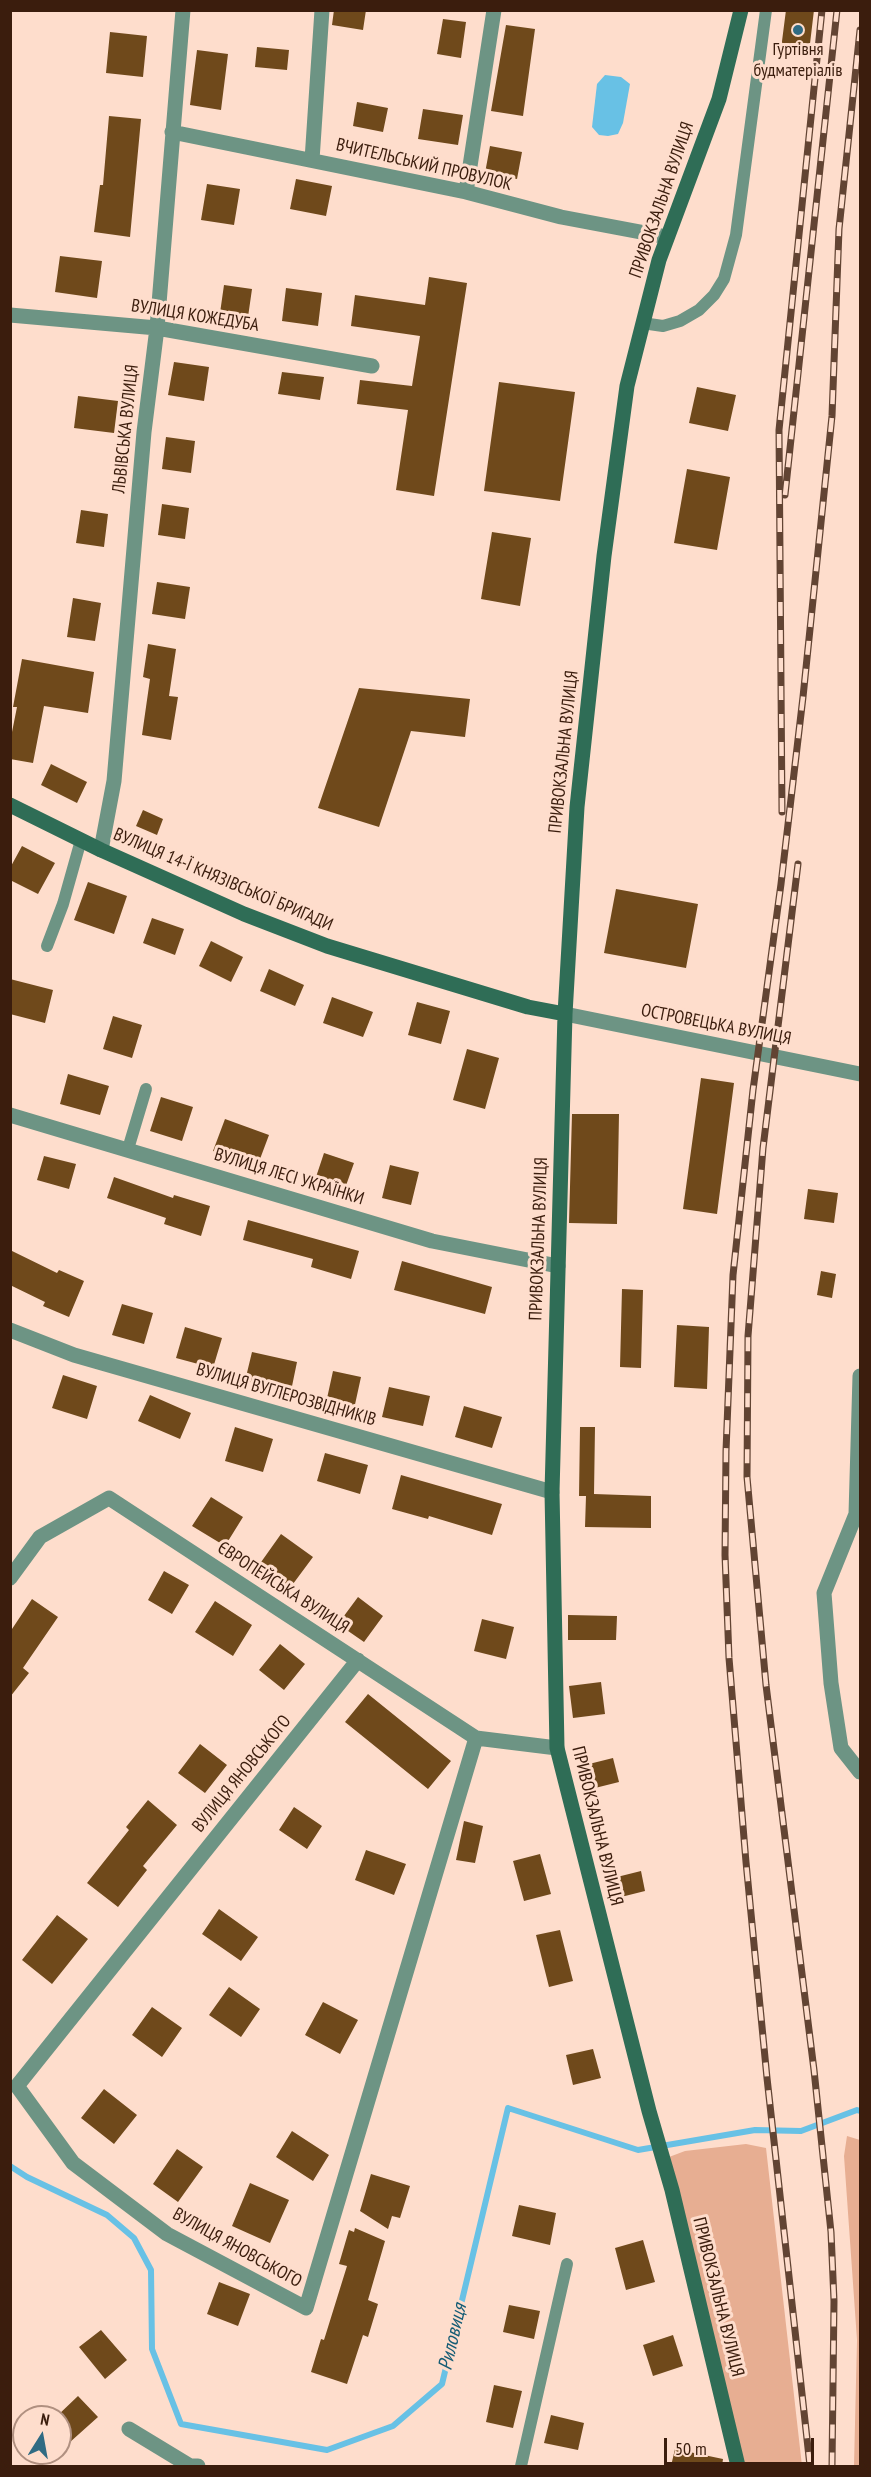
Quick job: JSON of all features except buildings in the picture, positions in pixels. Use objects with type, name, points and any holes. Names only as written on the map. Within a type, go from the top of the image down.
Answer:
[{"type":"street","name":"ЛЬВІВСЬКА ВУЛИЦЯ","points":[[102,850],[114,781],[144,432],[157,328],[183,10]]},
{"type":"street","points":[[312,160],[322,10]]},
{"type":"street","points":[[466,192],[494,10]]},
{"type":"street","name":"ПРИВОКЗАЛЬНА ВУЛИЦЯ","points":[[738,2466],[672,2190],[649,2110],[556,1748],[552,1492],[565,1014],[577,807],[604,556],[627,386],[642,323],[658,260],[719,99],[741,10]]},
{"type":"street","name":"ВЧИТЕЛЬСЬКИЙ ПРОВУЛОК","points":[[172,132],[466,192],[561,217],[667,237]]},
{"type":"street","name":"ВУЛИЦЯ КОЖЕДУБА","points":[[10,315],[157,328],[372,366]]},
{"type":"street","name":"ВУЛИЦЯ 14-Ї КНЯЗІВСЬКОЇ БРИГАДИ","points":[[10,805],[102,850],[244,914],[327,946],[528,1007],[565,1014]]},
{"type":"street","name":"ОСТРОВЕЦЬКА ВУЛИЦЯ","points":[[565,1014],[860,1074]]},
{"type":"street","name":"ВУЛИЦЯ ЛЕСІ УКРАЇНКИ","points":[[10,1115],[432,1240],[558,1266]]},
{"type":"street","name":"ВУЛИЦЯ ВУГЛЕРОЗВІДНИКІВ","points":[[10,1330],[74,1355],[552,1492]]},
{"type":"street","points":[[860,1773],[841,1748],[831,1683],[824,1593],[858,1520],[861,1376]]},
{"type":"street","name":"ЄВРОПЕЙСЬКА ВУЛИЦЯ","points":[[10,1578],[40,1537],[109,1498],[476,1738],[556,1748]]},
{"type":"street","name":"ВУЛИЦЯ ЯНОВСЬКОГО","points":[[358,1660],[16,2086],[72,2163],[167,2234],[306,2308],[476,1738]]},
{"type":"street","points":[[129,2429],[193,2466]]},
{"type":"lane","points":[[642,323],[663,326],[680,321],[699,310],[714,295],[724,279],[736,235],[766,10]]},
{"type":"lane","points":[[47,946],[63,904],[81,840]]},
{"type":"lane","points":[[128,1149],[146,1089]]},
{"type":"lane","points":[[521,2466],[567,2264]]},
{"type":"shaded area","points":[[847,2136],[860,2140],[860,2466],[854,2466],[857,2340],[844,2156]]},
{"type":"shaded area","points":[[746,2144],[766,2148],[802,2466],[738,2466],[661,2160],[685,2151]]},
{"type":"water","points":[[605,75],[621,77],[630,84],[623,123],[618,134],[608,136],[599,135],[592,127],[597,84]]},
{"type":"waterway","name":"Риловиця","points":[[10,2166],[27,2177],[107,2215],[134,2238],[151,2270],[152,2349],[181,2424],[327,2450],[393,2426],[442,2384],[508,2108],[638,2150],[755,2130],[801,2131],[857,2110],[860,2111]]},
{"type":"railway","points":[[782,812],[779,430],[822,10]]},
{"type":"railway","points":[[785,495],[837,10]]},
{"type":"railway","points":[[810,2466],[767,2078],[729,1658],[725,1555],[726,1451],[733,1275],[753,1090],[803,697],[832,416],[839,229],[860,30]]},
{"type":"railway","points":[[798,864],[763,1148],[748,1336],[747,1477],[766,1685],[814,2070],[831,2232],[834,2301],[832,2466]]},
{"type":"place","name":"Гуртівня будматеріалів","points":[[798,30]]}]
